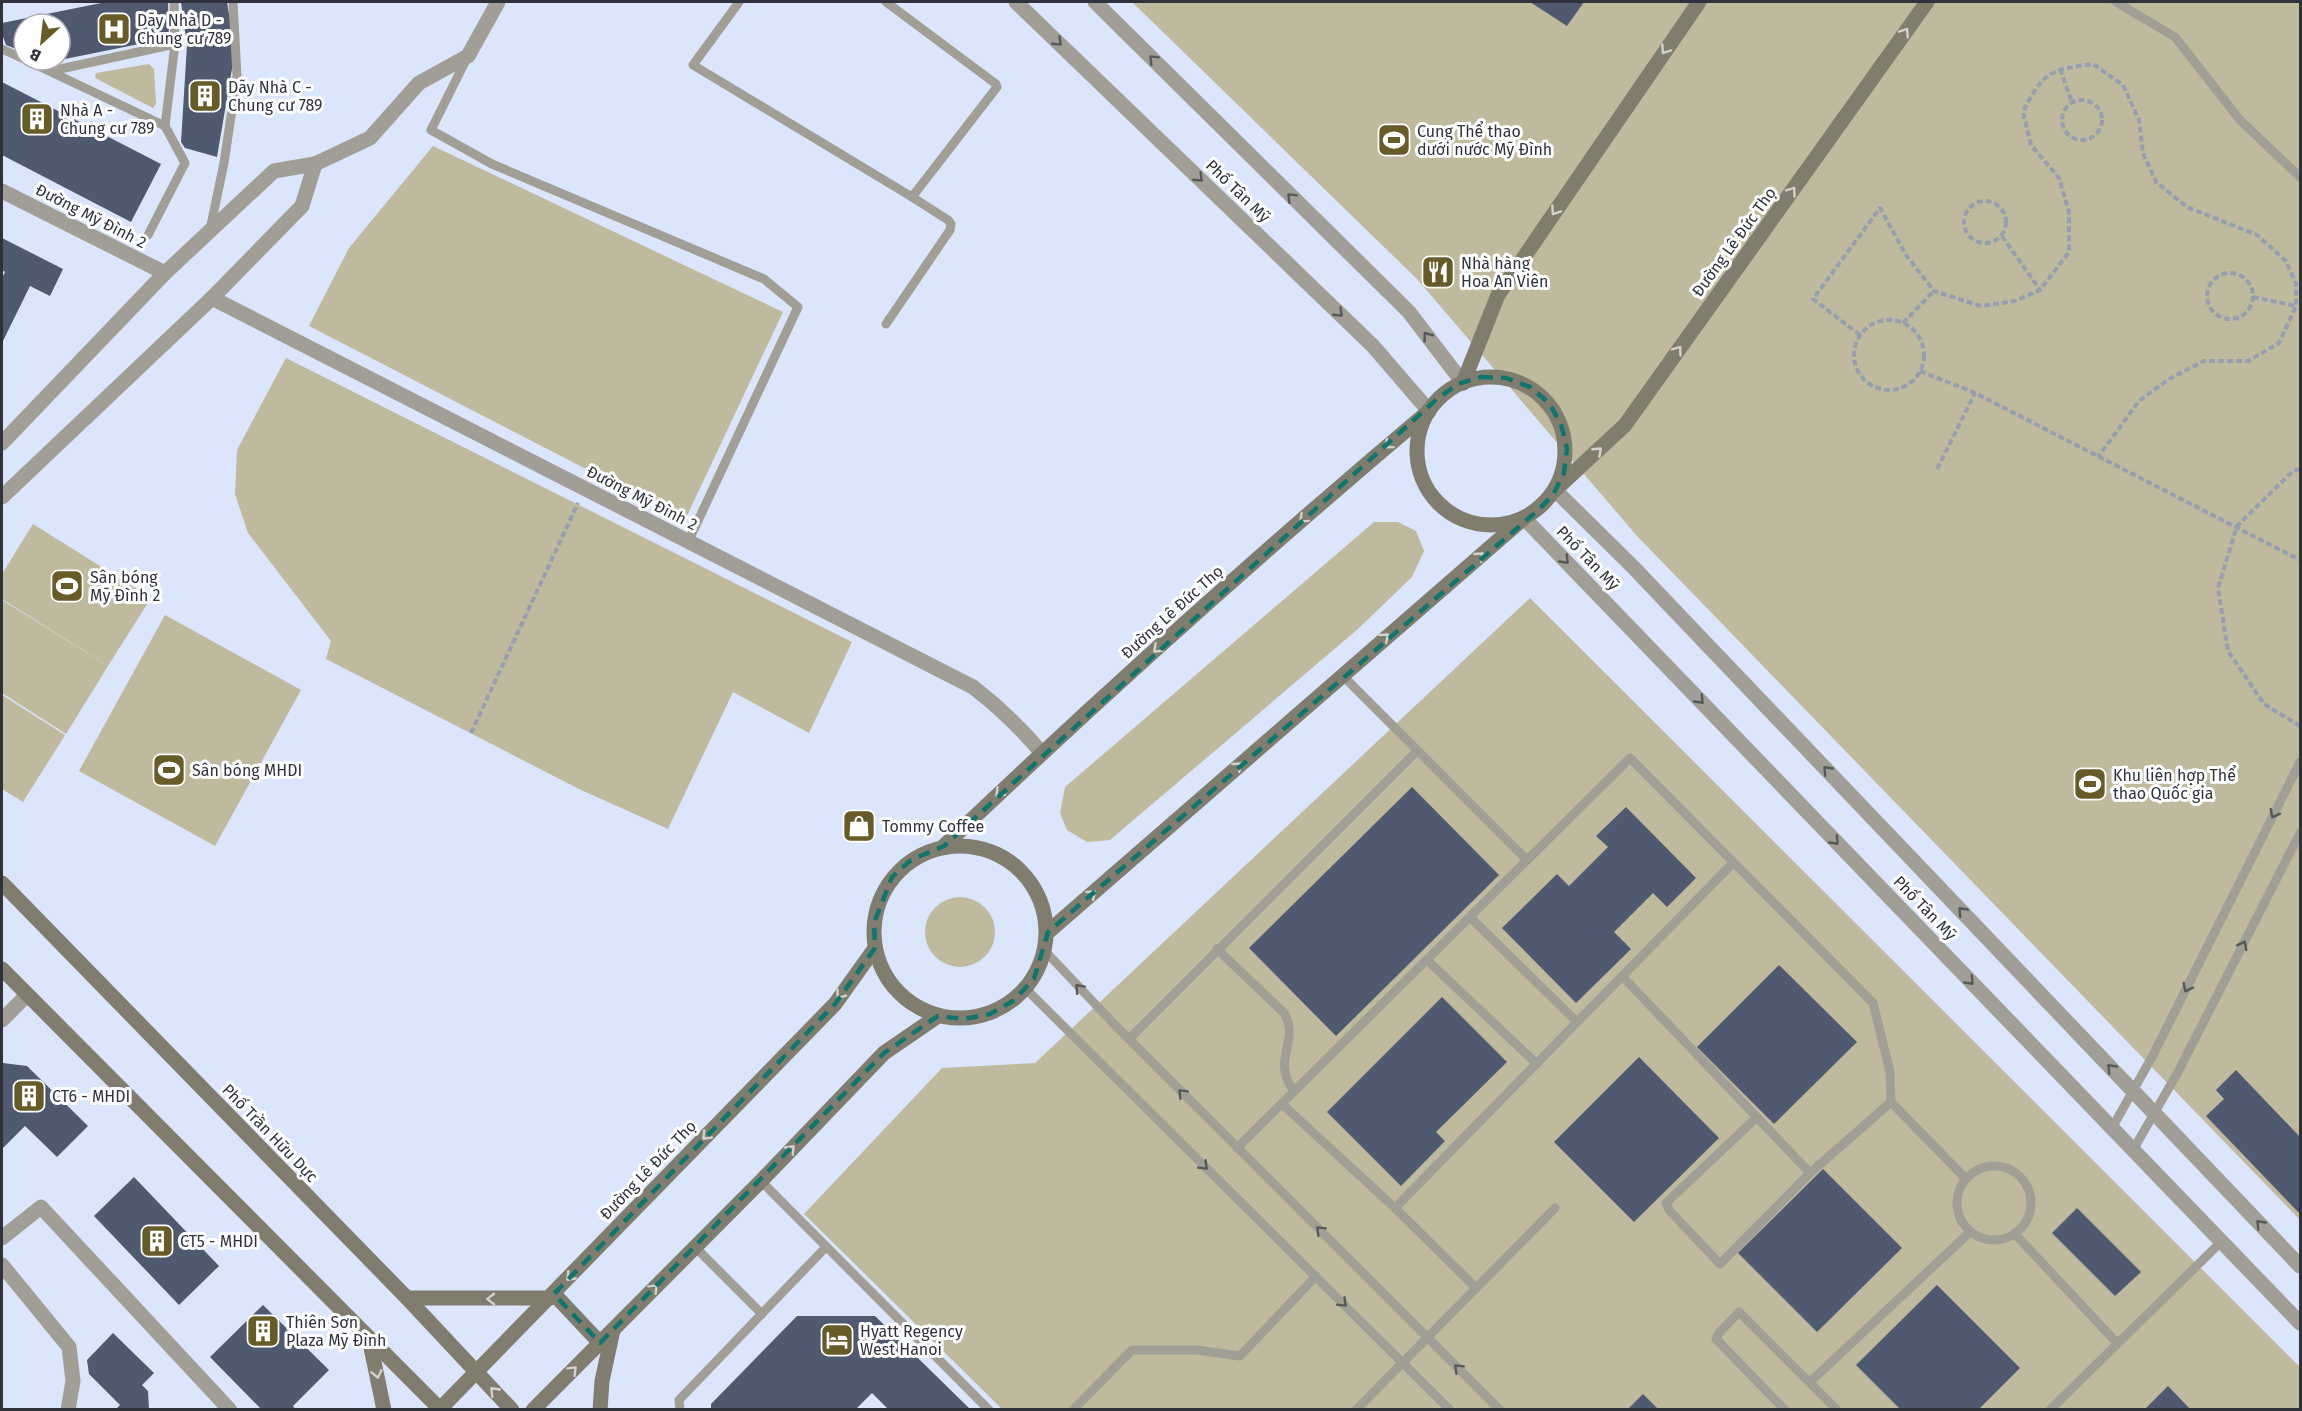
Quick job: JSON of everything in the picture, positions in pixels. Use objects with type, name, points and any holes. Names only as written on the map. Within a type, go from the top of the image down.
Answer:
[{"type":"main road","points":[[1462,383],[1498,295],[1699,2]]},
{"type":"main road","name":"Đường Lê Đức Thọ","points":[[1555,490],[1625,425],[1927,2]]},
{"type":"main road","points":[[1481,377],[1506,378],[1530,387],[1549,403],[1561,424],[1567,448],[1564,473],[1553,495],[1536,512],[1513,523],[1489,526],[1465,521],[1443,508],[1427,490],[1418,467],[1417,442],[1423,419],[1438,398],[1462,383],[1481,377]]},
{"type":"main road","name":"Đường Lê Đức Thọ","points":[[944,846],[1041,752],[1337,488],[1429,411]]},
{"type":"main road","points":[[1047,932],[1524,518]]},
{"type":"main road","points":[[944,846],[981,848],[1003,856],[1021,870],[1035,888],[1044,910],[1047,932],[1046,952],[1034,979],[1013,1001],[990,1014],[964,1019],[938,1016],[909,1002],[887,978],[875,948],[874,923],[880,899],[892,877],[911,860],[944,846]]},
{"type":"main road","name":"Phố Trần Hữu Dực","points":[[2,884],[408,1298],[512,1410]]},
{"type":"main road","name":"Đường Lê Đức Thọ","points":[[440,1409],[835,1004],[875,948]]},
{"type":"main road","points":[[2,969],[440,1409]]},
{"type":"main road","points":[[534,1410],[884,1053],[938,1016]]},
{"type":"main road","points":[[408,1298],[552,1296],[600,1343]]},
{"type":"main road","points":[[600,1410],[602,1381],[613,1330]]},
{"type":"main road","points":[[369,1338],[384,1410]]},
{"type":"street","points":[[2,443],[165,273],[274,171],[315,164],[370,138],[419,83],[468,56],[498,2]]},
{"type":"street","name":"Phố Tân Mỹ","points":[[1016,2],[1373,346],[1429,411]]},
{"type":"street","name":"Phố Tân Mỹ","points":[[1095,2],[1409,312],[1462,383]]},
{"type":"street","points":[[2,497],[212,298],[302,206],[315,164]]},
{"type":"street","name":"Đường Mỹ Đình 2","points":[[2,191],[165,273]]},
{"type":"street","name":"Đường Mỹ Đình 2","points":[[212,298],[973,687],[1018,725],[1041,752]]},
{"type":"street","name":"Phố Tân Mỹ","points":[[1555,490],[1642,576],[2301,1266]]},
{"type":"street","name":"Phố Tân Mỹ","points":[[1524,518],[2301,1323]]},
{"type":"street","points":[[2,1020],[27,995]]},
{"type":"street","points":[[2,1238],[41,1207],[230,1410]]},
{"type":"street","points":[[2,1265],[69,1347],[73,1381],[68,1410]]},
{"type":"lane","points":[[148,235],[185,163],[165,126],[175,44],[174,2]]},
{"type":"lane","points":[[210,230],[224,163],[237,76],[233,2]]},
{"type":"lane","points":[[739,2],[693,65],[912,197],[951,224],[950,230],[886,324]]},
{"type":"lane","points":[[886,2],[997,87],[912,197]]},
{"type":"lane","points":[[2116,2],[2175,37],[2240,120],[2301,177]]},
{"type":"lane","points":[[72,66],[175,44]]},
{"type":"lane","points":[[468,56],[431,130],[492,164],[764,279],[798,307],[688,542]]},
{"type":"lane","points":[[53,72],[165,126]]},
{"type":"lane","points":[[1342,675],[1527,860]]},
{"type":"lane","points":[[1129,1039],[1417,751]]},
{"type":"lane","points":[[1237,1148],[1630,758],[1873,1003],[1890,1072],[1891,1102],[1966,1179]]},
{"type":"lane","points":[[2112,1128],[2301,762]]},
{"type":"lane","points":[[2133,1150],[2183,1062],[2301,833]]},
{"type":"lane","points":[[1395,1208],[1732,863]]},
{"type":"lane","points":[[1470,917],[1577,1022]]},
{"type":"lane","points":[[1217,949],[1284,1012],[1291,1023],[1284,1071],[1294,1091]]},
{"type":"lane","points":[[1046,952],[1237,1148],[1500,1410]]},
{"type":"lane","points":[[1427,960],[1537,1064]]},
{"type":"lane","points":[[1622,976],[1810,1173]]},
{"type":"lane","points":[[1025,988],[1450,1410]]},
{"type":"lane","points":[[1756,1118],[1666,1203],[1669,1210],[1720,1264],[1810,1173],[1891,1102]]},
{"type":"lane","points":[[1282,1104],[1395,1208],[1476,1288]]},
{"type":"lane","points":[[1987,1166],[2000,1166],[2022,1178],[2029,1189],[2031,1201],[2030,1214],[2024,1225],[2015,1234],[2005,1239],[1981,1238],[1970,1232],[1958,1212],[1957,1200],[1966,1179],[1975,1171],[1987,1166]]},
{"type":"lane","points":[[760,1181],[989,1410]]},
{"type":"lane","points":[[1356,1410],[1555,1208]]},
{"type":"lane","points":[[1810,1382],[1970,1232]]},
{"type":"lane","points":[[2015,1234],[2117,1343]]},
{"type":"lane","points":[[2050,1410],[2222,1241]]},
{"type":"lane","points":[[695,1247],[762,1314]]},
{"type":"lane","points":[[680,1410],[679,1400],[826,1247]]},
{"type":"lane","points":[[1073,1410],[1132,1350],[1197,1350],[1240,1356],[1316,1276]]},
{"type":"lane","points":[[1785,1410],[1716,1340],[1719,1333],[1740,1312],[1837,1410]]},
{"type":"path","points":[[1860,335],[1813,299],[1880,208],[1906,255],[1934,291],[1981,306],[2015,301],[2040,290],[2069,252],[2069,212],[2059,178],[2031,146],[2023,112],[2037,85],[2060,69],[2093,64],[2123,85],[2139,120],[2143,153],[2156,182],[2187,207],[2257,235],[2286,261],[2296,284],[2296,306],[2279,342],[2248,361],[2204,361],[2169,379],[2139,401],[2098,457]]},
{"type":"path","points":[[2060,69],[2072,102]]},
{"type":"path","points":[[2079,100],[2091,102],[2100,111],[2102,117],[2100,129],[2091,138],[2077,140],[2065,132],[2061,119],[2063,112],[2072,102],[2079,100]]},
{"type":"path","points":[[1978,202],[1992,202],[1998,205],[2006,217],[2002,236],[1990,243],[1976,241],[1970,237],[1964,224],[1968,210],[1978,202]]},
{"type":"path","points":[[2002,236],[2040,290]]},
{"type":"path","points":[[2224,274],[2231,274],[2238,275],[2249,284],[2253,297],[2247,312],[2233,319],[2218,315],[2208,303],[2207,295],[2212,282],[2224,274]]},
{"type":"path","points":[[1903,323],[1934,291]]},
{"type":"path","points":[[2253,297],[2296,306]]},
{"type":"path","points":[[1891,320],[1903,323],[1919,338],[1923,349],[1920,371],[1913,380],[1893,390],[1871,385],[1862,378],[1856,368],[1855,345],[1860,335],[1879,321],[1891,320]]},
{"type":"path","points":[[1920,371],[1975,393],[2301,560]]},
{"type":"path","points":[[1937,469],[1975,393]]},
{"type":"path","points":[[2301,469],[2293,471],[2236,526],[2218,588],[2228,651],[2264,704],[2301,726]]},
{"type":"path","points":[[471,734],[584,489]]},
{"type":"highlighted area","points":[[1481,377],[1506,378],[1530,387],[1549,403],[1561,424],[1567,448],[1564,473],[1553,495],[1536,512],[1048,932],[1034,979],[1013,1001],[990,1014],[964,1019],[938,1016],[884,1053],[600,1343],[554,1294],[835,1004],[875,948],[874,923],[892,877],[911,860],[944,846],[1438,398],[1458,384]]},
{"type":"shaded area","name":"Khu liên hợp Thể thao Quốc gia","points":[[1132,2],[2300,2],[2300,1220],[1637,536],[1417,279]]},
{"type":"shaded area","points":[[149,64],[154,69],[156,104],[153,108],[95,78],[96,73]]},
{"type":"shaded area","points":[[433,146],[783,312],[685,520],[309,326],[349,248]]},
{"type":"shaded area","points":[[286,358],[852,642],[809,733],[733,692],[668,829],[579,789],[326,659],[331,641],[248,533],[235,494],[237,450]]},
{"type":"shaded area","points":[[1374,522],[1398,522],[1416,531],[1424,551],[1412,577],[1358,629],[1110,840],[1087,842],[1067,830],[1060,813],[1065,787]]},
{"type":"shaded area","name":"Sân bóng Mỹ Đình 2","points":[[33,524],[151,598],[108,666],[2,599],[2,574]]},
{"type":"shaded area","points":[[1530,598],[2300,1367],[2300,1409],[1002,1409],[804,1214],[942,1068],[1035,1063]]},
{"type":"shaded area","name":"Sân bóng Mỹ Đình 2","points":[[2,600],[108,666],[66,734],[2,693]]},
{"type":"shaded area","points":[[165,615],[301,690],[215,846],[79,771]]},
{"type":"shaded area","points":[[2,695],[65,735],[23,802],[2,789]]},
{"type":"shaded area","points":[[960,897],[973,900],[985,907],[992,919],[995,932],[992,945],[985,957],[973,964],[960,967],[947,964],[935,957],[928,945],[925,932],[928,919],[935,907],[947,900]]},
{"type":"building","name":"Dãy Nhà D - Chung cư 789","points":[[106,2],[168,2],[169,38],[72,58],[72,12],[56,12]]},
{"type":"building","name":"Dãy Nhà C - Chung cư 789","points":[[181,2],[227,2],[235,51],[217,157],[185,148],[181,142],[187,45]]},
{"type":"building","points":[[1530,2],[1584,2],[1567,26]]},
{"type":"building","name":"Dãy Nhà D - Chung cư 789","points":[[12,21],[12,47],[6,45],[2,34],[2,23]]},
{"type":"building","name":"Nhà A - Chung cư 789","points":[[2,82],[161,164],[131,222],[2,155]]},
{"type":"building","points":[[2,238],[63,269],[50,296],[30,286],[2,343],[2,278],[5,272],[2,270]]},
{"type":"building","points":[[1412,787],[1499,875],[1336,1036],[1249,948]]},
{"type":"building","points":[[1626,807],[1696,878],[1667,907],[1653,893],[1614,932],[1631,949],[1576,1003],[1502,928],[1557,874],[1569,886],[1608,847],[1596,836]]},
{"type":"building","points":[[1779,965],[1857,1042],[1774,1124],[1697,1047]]},
{"type":"building","points":[[1442,997],[1507,1062],[1436,1132],[1445,1141],[1401,1186],[1327,1112]]},
{"type":"building","points":[[1639,1057],[1719,1138],[1634,1222],[1554,1142]]},
{"type":"building","name":"CT6 - MHDI","points":[[3,1063],[27,1066],[88,1126],[57,1157],[25,1126],[2,1149]]},
{"type":"building","points":[[2236,1070],[2300,1137],[2300,1214],[2206,1116],[2224,1099],[2216,1090]]},
{"type":"building","points":[[1823,1169],[1902,1248],[1817,1332],[1738,1253]]},
{"type":"building","name":"CT5 - MHDI","points":[[134,1177],[219,1266],[179,1305],[94,1216]]},
{"type":"building","points":[[2077,1208],[2141,1272],[2115,1296],[2052,1233]]},
{"type":"building","points":[[1937,1285],[2020,1368],[1978,1410],[1901,1410],[1856,1365]]},
{"type":"building","name":"Thiên Sơn Plaza Mỹ Đình","points":[[263,1305],[329,1370],[293,1406],[296,1410],[262,1410],[210,1357]]},
{"type":"building","name":"Hyatt Regency West Hanoi","points":[[797,1316],[875,1316],[971,1410],[889,1410],[872,1393],[855,1410],[711,1410],[711,1404]]},
{"type":"building","points":[[113,1333],[154,1373],[142,1385],[148,1391],[149,1410],[115,1410],[120,1405],[89,1374],[87,1360]]},
{"type":"building","points":[[2168,1386],[2191,1410],[2144,1410]]},
{"type":"building","points":[[1643,1394],[1659,1410],[1627,1410]]},
{"type":"place","name":"Dãy Nhà D - Chung cư 789","points":[[114,29]]},
{"type":"place","name":"Dãy Nhà C - Chung cư 789","points":[[205,96]]},
{"type":"place","name":"Nhà A - Chung cư 789","points":[[37,119]]},
{"type":"place","name":"Cung Thể thao dưới nước Mỹ Đình","points":[[1394,140]]},
{"type":"place","name":"Nhà hàng Hoa An Viên","points":[[1438,272]]},
{"type":"place","name":"Sân bóng Mỹ Đình 2","points":[[67,586]]},
{"type":"place","name":"Sân bóng MHDI","points":[[169,770]]},
{"type":"place","name":"Khu liên hợp Thể thao Quốc gia","points":[[2090,784]]},
{"type":"place","name":"Tommy Coffee","points":[[859,826]]},
{"type":"place","name":"CT6 - MHDI","points":[[29,1096]]},
{"type":"place","name":"CT5 - MHDI","points":[[157,1241]]},
{"type":"place","name":"Thiên Sơn Plaza Mỹ Đình","points":[[263,1331]]},
{"type":"place","name":"Hyatt Regency West Hanoi","points":[[837,1340]]}]
